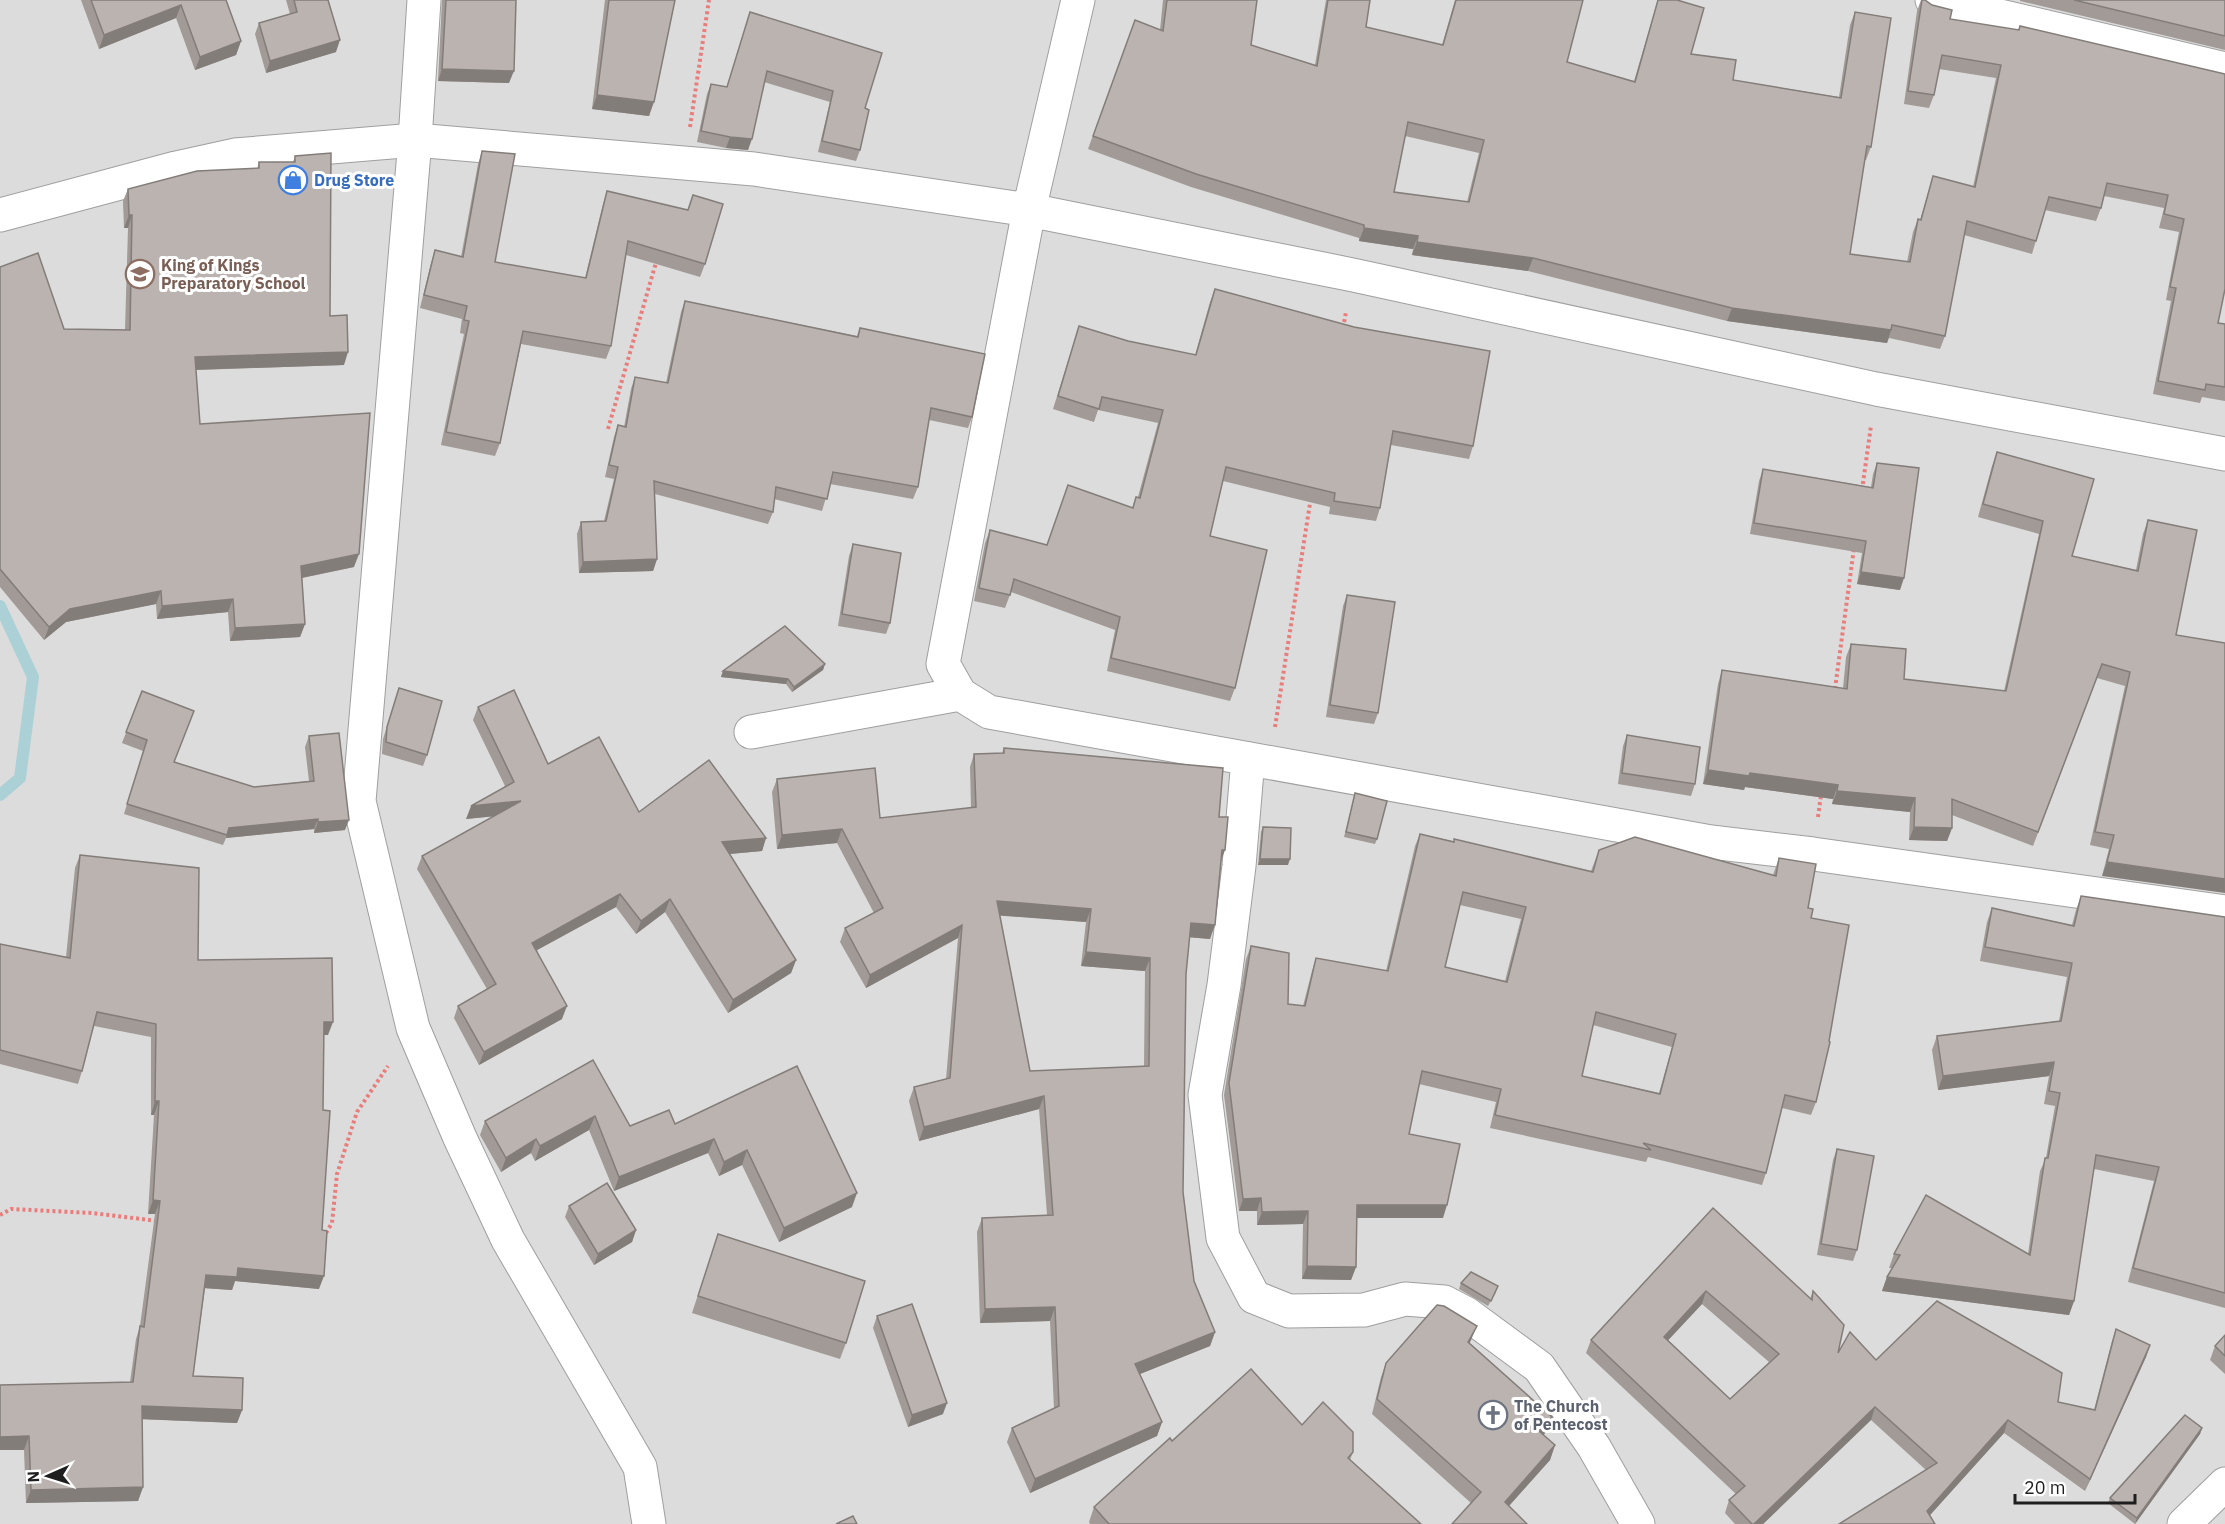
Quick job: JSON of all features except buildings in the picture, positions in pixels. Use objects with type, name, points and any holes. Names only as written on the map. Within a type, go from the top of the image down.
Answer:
[{"type":"street","points":[[424,0],[415,140],[359,801],[413,1028],[460,1138],[508,1240],[640,1467],[650,1524]]},
{"type":"street","points":[[1078,0],[1029,210],[944,664],[960,694],[989,712],[1711,842],[1813,854],[2225,912]]},
{"type":"street","points":[[1932,0],[2225,69]]},
{"type":"street","points":[[0,215],[176,168],[235,155],[415,140],[754,169],[1029,210],[1353,275],[1876,390],[2225,454]]},
{"type":"street","points":[[751,732],[960,694]]},
{"type":"street","points":[[1259,762],[1239,866],[1224,985],[1204,1095],[1223,1238],[1254,1297],[1289,1311],[1364,1311],[1405,1299],[1444,1302],[1467,1314],[1539,1367],[1594,1447],[1638,1524]]},
{"type":"street","points":[[2184,1524],[2225,1484]]},
{"type":"path","points":[[684,163],[709,0]]},
{"type":"path","points":[[608,429],[659,252]]},
{"type":"path","points":[[1342,332],[1353,275]]},
{"type":"path","points":[[1862,494],[1876,390]]},
{"type":"path","points":[[1259,762],[1312,490]]},
{"type":"path","points":[[1835,691],[1855,540]]},
{"type":"path","points":[[1813,854],[1822,784]]},
{"type":"path","points":[[325,1233],[332,1223],[338,1174],[357,1112],[413,1028]]},
{"type":"path","points":[[0,1215],[11,1209],[92,1213],[162,1222]]},
{"type":"shaded area","points":[[0,0],[2225,0],[2225,1524],[0,1524]]},
{"type":"waterway","points":[[0,606],[33,677],[20,778],[0,795]]},
{"type":"place","name":"Drug Store","points":[[293,180]]},
{"type":"place","name":"King of Kings Preparatory School","points":[[140,274]]},
{"type":"place","name":"The Church of Pentecost","points":[[1493,1415]]}]
